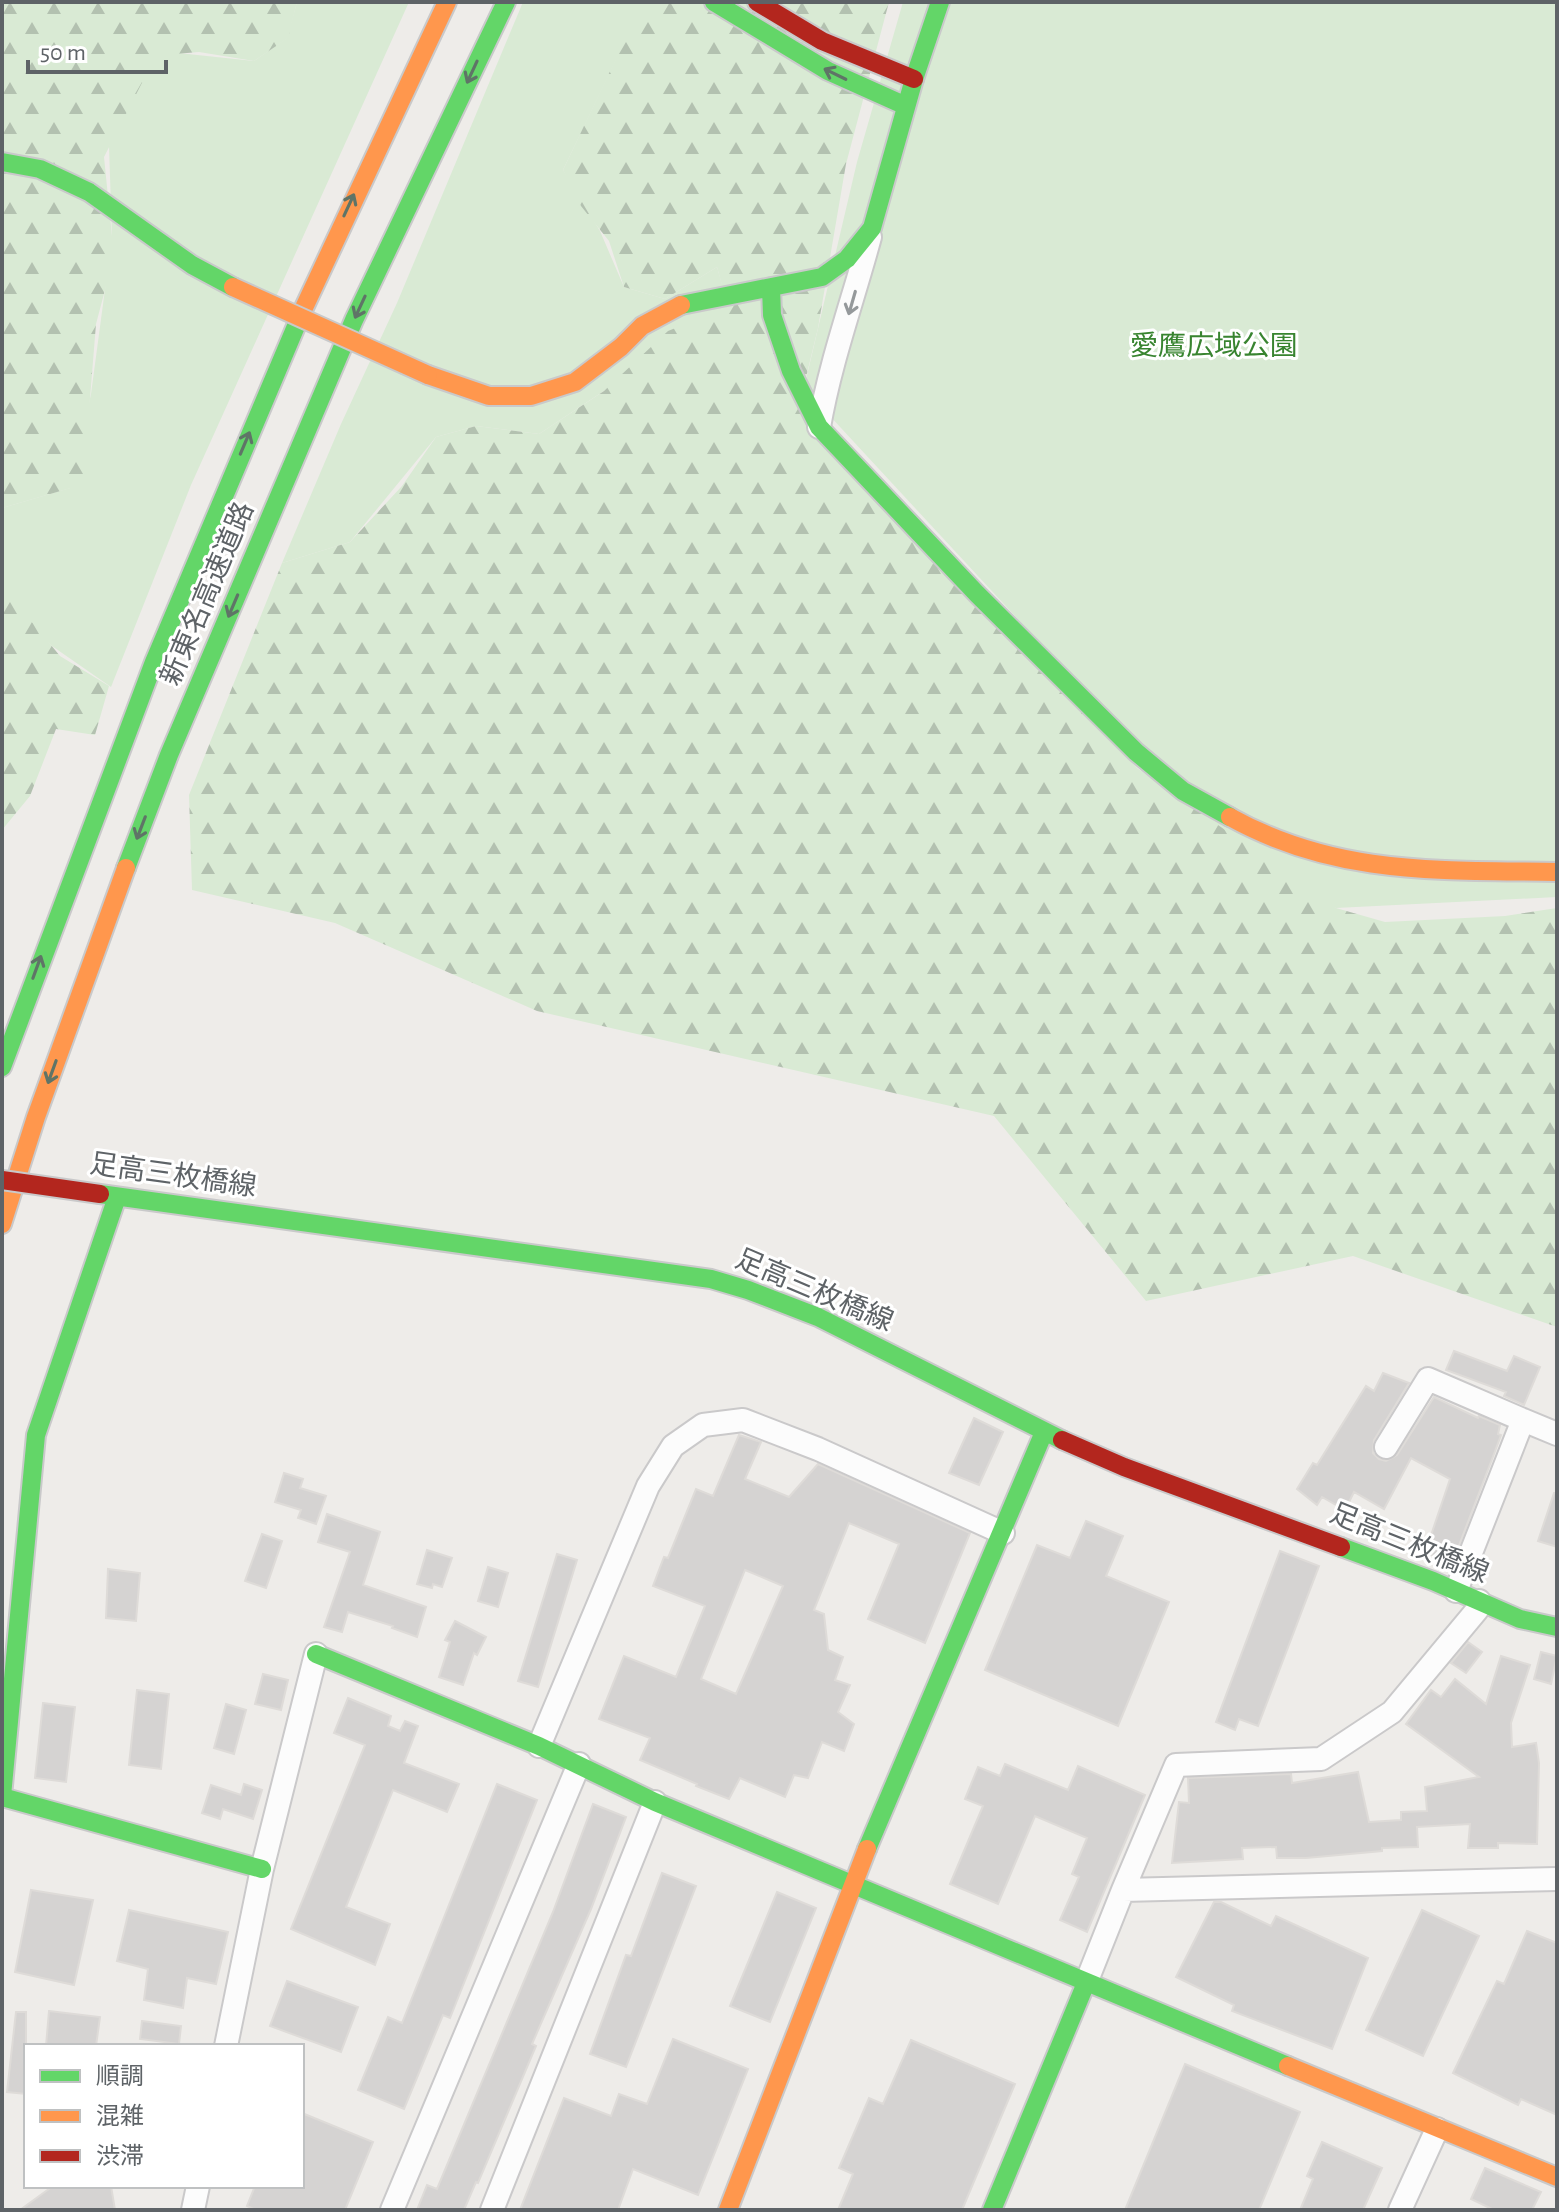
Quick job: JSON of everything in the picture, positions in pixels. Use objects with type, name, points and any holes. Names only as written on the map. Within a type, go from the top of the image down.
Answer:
[{"type":"main road","name":"新東名高速道路","points":[[2,1067],[123,741],[215,515],[308,294],[447,2]]},
{"type":"main road","name":"新東名高速道路","points":[[4,1230],[36,1117],[169,755],[354,320],[506,2]]},
{"type":"main road","points":[[714,2],[828,71],[906,106]]},
{"type":"main road","points":[[757,2],[822,41],[914,79]]},
{"type":"main road","points":[[2,162],[40,169],[89,192],[192,265],[233,287],[428,375],[489,396],[531,396],[575,382],[621,347],[642,326],[680,305],[822,277],[847,259],[872,228],[914,79],[940,2]]},
{"type":"main road","points":[[771,287],[772,315],[791,371],[819,427],[977,594],[1136,752],[1183,791],[1248,827],[1349,861],[1402,869],[1557,872]]},
{"type":"main road","name":"足高三枚橋線","points":[[2,1180],[711,1279],[818,1317],[1044,1432],[1124,1467],[1456,1591],[1520,1619],[1557,1627]]},
{"type":"main road","points":[[109,1196],[36,1435],[2,1797],[262,1869]]},
{"type":"main road","points":[[728,2210],[852,1885],[1044,1432]]},
{"type":"main road","points":[[316,1654],[539,1746],[655,1802],[1557,2177]]},
{"type":"main road","points":[[992,2210],[1086,1983]]},
{"type":"street","points":[[819,427],[826,388],[853,304],[872,228]]},
{"type":"street","points":[[1386,1447],[1428,1379],[1557,1434]]},
{"type":"street","points":[[539,1746],[648,1486],[673,1446],[703,1425],[743,1420],[818,1449],[1003,1533]]},
{"type":"street","points":[[1456,1591],[1523,1420]]},
{"type":"street","points":[[1086,1983],[1176,1765],[1321,1759],[1392,1712],[1477,1610],[1479,1601]]},
{"type":"street","points":[[226,2044],[262,1869],[316,1654]]},
{"type":"street","points":[[392,2210],[579,1764]]},
{"type":"street","points":[[492,2210],[655,1802]]},
{"type":"street","points":[[1123,1890],[1557,1879]]},
{"type":"street","points":[[1400,2210],[1437,2129]]},
{"type":"street","points":[[193,2210],[198,2188]]},
{"type":"green space","points":[[2,2],[297,2],[288,38],[254,61],[199,52],[163,55],[146,75],[104,157],[114,256],[96,324],[89,411],[88,483],[2,508]]},
{"type":"green space","points":[[297,2],[409,2],[191,485],[111,687],[52,646],[2,598],[2,508],[70,488],[91,394],[112,237],[109,146],[150,50],[254,61],[287,38]]},
{"type":"green space","points":[[523,2],[644,2],[563,170],[600,231],[624,287],[665,299],[717,267],[729,308],[539,434],[476,426],[436,437],[350,542],[282,563],[397,303]]},
{"type":"green space","points":[[643,2],[889,2],[846,164],[818,328],[802,394],[1137,768],[1336,908],[1385,922],[1505,916],[1557,908],[1557,1327],[1353,1256],[1146,1301],[994,1116],[537,1011],[335,923],[192,890],[189,795],[282,563],[350,542],[402,486],[436,437],[476,426],[539,434],[604,391],[668,331],[728,307],[717,267],[665,299],[624,287],[609,241],[581,206],[563,170]]},
{"type":"green space","name":"愛鷹広域公園","points":[[903,2],[1557,2],[1557,897],[1336,908],[1250,870],[804,388],[857,162]]},
{"type":"green space","points":[[2,592],[18,605],[60,656],[109,686],[95,735],[56,729],[30,796],[2,830]]},
{"type":"building","points":[[1454,1351],[1507,1371],[1514,1356],[1540,1367],[1524,1405],[1504,1396],[1506,1392],[1446,1370]]},
{"type":"building","points":[[1383,1373],[1409,1383],[1374,1440],[1373,1453],[1379,1459],[1386,1461],[1397,1455],[1434,1397],[1500,1425],[1498,1434],[1501,1435],[1453,1561],[1425,1553],[1450,1479],[1411,1458],[1384,1509],[1354,1492],[1345,1510],[1322,1497],[1317,1505],[1297,1489],[1313,1463],[1317,1465],[1366,1386],[1374,1391]]},
{"type":"building","points":[[974,1418],[1003,1432],[979,1485],[949,1473]]},
{"type":"building","points":[[739,1435],[761,1442],[745,1479],[789,1497],[818,1464],[970,1533],[925,1643],[868,1619],[899,1544],[849,1523],[814,1610],[824,1614],[828,1650],[843,1657],[835,1680],[850,1685],[838,1712],[854,1724],[844,1751],[822,1742],[808,1778],[794,1775],[785,1797],[740,1778],[729,1799],[696,1786],[640,1760],[650,1738],[599,1719],[624,1656],[676,1677],[705,1606],[653,1586],[696,1489],[713,1496]],"holes":[[[745,1570],[783,1586],[736,1694],[701,1679]]]},
{"type":"building","points":[[284,1473],[303,1479],[300,1488],[326,1496],[316,1524],[298,1518],[301,1510],[275,1502]]},
{"type":"building","points":[[1554,1493],[1557,1493],[1557,1547],[1538,1541]]},
{"type":"building","points":[[327,1514],[380,1532],[363,1585],[426,1607],[417,1637],[348,1612],[342,1632],[324,1627],[350,1552],[318,1542]]},
{"type":"building","points":[[1086,1521],[1123,1536],[1106,1576],[1169,1602],[1118,1726],[985,1670],[1037,1545],[1070,1558]]},
{"type":"building","points":[[262,1534],[282,1541],[266,1588],[245,1581]]},
{"type":"building","points":[[427,1550],[452,1558],[442,1587],[417,1584]]},
{"type":"building","points":[[1280,1551],[1319,1566],[1258,1726],[1239,1719],[1235,1730],[1216,1722]]},
{"type":"building","points":[[557,1554],[577,1560],[538,1687],[518,1681]]},
{"type":"building","points":[[488,1567],[508,1573],[498,1607],[478,1601]]},
{"type":"building","points":[[108,1569],[140,1573],[136,1621],[106,1618]]},
{"type":"building","points":[[455,1621],[486,1637],[477,1655],[474,1653],[463,1685],[439,1677],[450,1642],[445,1640]]},
{"type":"building","points":[[1468,1642],[1482,1652],[1466,1673],[1451,1663]]},
{"type":"building","points":[[1541,1652],[1557,1656],[1551,1684],[1534,1679]]},
{"type":"building","points":[[1501,1656],[1530,1665],[1511,1723],[1512,1747],[1536,1743],[1539,1763],[1537,1844],[1498,1843],[1498,1848],[1468,1848],[1470,1824],[1417,1827],[1418,1847],[1382,1848],[1382,1851],[1306,1858],[1277,1858],[1276,1847],[1242,1848],[1243,1859],[1172,1863],[1179,1802],[1189,1803],[1188,1778],[1291,1774],[1292,1783],[1358,1772],[1369,1822],[1401,1820],[1401,1812],[1427,1811],[1425,1787],[1479,1777],[1406,1724],[1431,1690],[1441,1697],[1455,1679],[1486,1704]]},
{"type":"building","points":[[263,1674],[288,1680],[281,1710],[255,1704]]},
{"type":"building","points":[[137,1690],[169,1694],[161,1769],[129,1765]]},
{"type":"building","points":[[348,1698],[391,1716],[388,1726],[400,1731],[405,1721],[418,1726],[404,1763],[459,1784],[447,1812],[393,1790],[346,1907],[390,1924],[375,1965],[291,1929],[365,1745],[334,1733]]},
{"type":"building","points":[[43,1703],[75,1707],[66,1782],[35,1778]]},
{"type":"building","points":[[226,1704],[246,1710],[234,1754],[214,1748]]},
{"type":"building","points":[[1005,1764],[1068,1790],[1078,1766],[1145,1795],[1087,1932],[1060,1920],[1079,1877],[1072,1874],[1087,1838],[1035,1816],[998,1904],[950,1884],[983,1806],[965,1799],[978,1767],[1000,1776]]},
{"type":"building","points":[[244,1784],[262,1790],[253,1819],[223,1809],[220,1819],[202,1813],[211,1785],[241,1795]]},
{"type":"building","points":[[497,1784],[537,1800],[450,2018],[443,2015],[404,2109],[358,2090],[388,2017],[402,2023]]},
{"type":"building","points":[[593,1804],[626,1817],[591,1909],[532,2044],[536,2046],[478,2183],[464,2210],[417,2210],[427,2185],[437,2189],[553,1912]]},
{"type":"building","points":[[662,1873],[696,1886],[626,2067],[590,2054],[626,1955],[631,1956]]},
{"type":"building","points":[[31,1890],[93,1900],[74,1985],[15,1972]]},
{"type":"building","points":[[777,1892],[816,1908],[770,2022],[730,2006]]},
{"type":"building","points":[[1214,1902],[1221,1902],[1271,1926],[1276,1916],[1368,1958],[1332,2049],[1232,2011],[1234,2005],[1176,1977]]},
{"type":"building","points":[[129,1910],[228,1932],[216,1984],[187,1978],[183,2008],[144,2000],[148,1969],[117,1961]]},
{"type":"building","points":[[1422,1910],[1479,1936],[1423,2056],[1366,2030]]},
{"type":"building","points":[[1527,1931],[1557,1943],[1557,2115],[1521,2099],[1518,2105],[1453,2073],[1497,1981],[1504,1984]]},
{"type":"building","points":[[287,1981],[358,2007],[341,2052],[270,2026]]},
{"type":"building","points":[[49,2011],[100,2017],[96,2044],[46,2044]]},
{"type":"building","points":[[16,2012],[26,2012],[24,2094],[7,2092]]},
{"type":"building","points":[[142,2021],[181,2026],[179,2044],[140,2039]]},
{"type":"building","points":[[673,2039],[748,2069],[698,2195],[633,2169],[618,2210],[520,2210],[564,2098],[611,2116],[619,2094],[647,2104]]},
{"type":"building","points":[[911,2040],[1015,2084],[962,2210],[838,2210],[853,2174],[839,2168],[869,2098],[883,2104]]},
{"type":"building","points":[[1185,2064],[1300,2112],[1259,2210],[1125,2210]]},
{"type":"building","points":[[304,2114],[373,2142],[345,2210],[256,2210],[247,2206],[254,2188],[304,2188]]},
{"type":"building","points":[[1322,2142],[1382,2168],[1363,2210],[1300,2210],[1313,2179],[1307,2176]]},
{"type":"building","points":[[1485,2168],[1541,2192],[1532,2210],[1494,2210],[1471,2199]]},
{"type":"building","points":[[50,2188],[111,2188],[115,2210],[20,2210]]},
{"type":"traffic: fast","points":[[126,868],[169,755],[354,320],[506,2]]},
{"type":"traffic: fast","points":[[714,2],[828,71],[906,106]]},
{"type":"traffic: fast","points":[[681,305],[822,277],[847,259],[872,228],[914,79],[940,2]]},
{"type":"traffic: fast","points":[[2,162],[40,169],[89,192],[192,265],[233,287]]},
{"type":"traffic: fast","points":[[771,287],[772,315],[791,371],[819,427],[977,594],[1136,752],[1183,791],[1230,817]]},
{"type":"traffic: fast","points":[[2,1067],[154,662],[302,312]]},
{"type":"traffic: fast","points":[[100,1194],[711,1279],[818,1317],[1062,1440]]},
{"type":"traffic: fast","points":[[2,1796],[36,1435],[117,1197]]},
{"type":"traffic: fast","points":[[867,1849],[1044,1432]]},
{"type":"traffic: fast","points":[[1341,1547],[1433,1581],[1520,1619],[1557,1627]]},
{"type":"traffic: fast","points":[[316,1654],[539,1746],[655,1802],[1288,2066]]},
{"type":"traffic: fast","points":[[2,1797],[262,1869]]},
{"type":"traffic: fast","points":[[992,2210],[1086,1983]]},
{"type":"traffic: slow","points":[[302,312],[447,2]]},
{"type":"traffic: slow","points":[[233,287],[428,375]]},
{"type":"traffic: slow","points":[[428,375],[489,396],[531,396],[575,382],[621,347],[642,326],[681,305]]},
{"type":"traffic: slow","points":[[1230,817],[1270,836],[1349,860],[1430,869],[1557,872]]},
{"type":"traffic: slow","points":[[2,1224],[36,1117],[126,868]]},
{"type":"traffic: slow","points":[[728,2210],[867,1849]]},
{"type":"traffic: slow","points":[[1288,2066],[1557,2177]]},
{"type":"traffic: jam","points":[[757,2],[822,41],[914,79]]},
{"type":"traffic: jam","points":[[2,1180],[100,1194]]},
{"type":"traffic: jam","points":[[1062,1440],[1124,1467],[1341,1547]]}]
